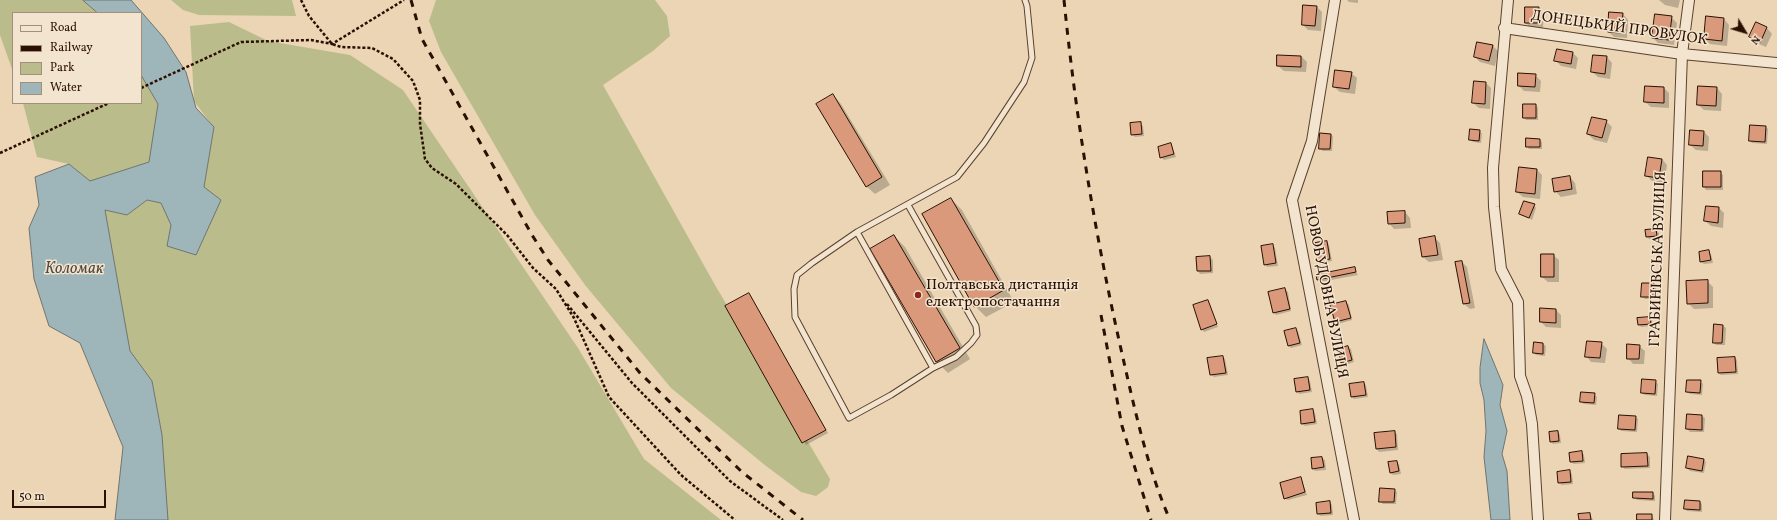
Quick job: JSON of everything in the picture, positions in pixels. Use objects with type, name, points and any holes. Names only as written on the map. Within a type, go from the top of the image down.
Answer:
[{"type":"street","name":"НОВОБУДОВНА ВУЛИЦЯ","points":[[1335,0],[1312,141],[1292,200],[1354,520]]},
{"type":"street","points":[[1508,0],[1504,28],[1493,168],[1494,207],[1501,269],[1518,302],[1520,376],[1527,396],[1532,424],[1538,520]]},
{"type":"street","name":"ГРАБИНІВСЬКА ВУЛИЦЯ","points":[[1665,520],[1682,54],[1689,0]]},
{"type":"street","name":"ДОНЕЦЬКИЙ ПРОВУЛОК","points":[[1504,28],[1682,54],[1777,63]]},
{"type":"lane","points":[[908,205],[976,326],[977,335],[956,357],[933,368],[891,395],[849,418],[795,317],[794,289],[797,275],[857,232],[957,177],[984,143],[1024,82],[1032,58],[1027,6],[1025,0]]},
{"type":"lane","points":[[857,232],[933,368]]},
{"type":"path","points":[[301,0],[309,16],[332,44]]},
{"type":"path","points":[[332,44],[404,0]]},
{"type":"path","points":[[142,88],[241,42],[311,40],[342,47],[372,48],[393,59],[413,82],[420,100],[420,124],[425,159],[432,168],[456,184],[507,235],[533,268],[554,286],[574,318],[609,397],[681,475],[735,520]]},
{"type":"path","points":[[0,153],[107,104]]},
{"type":"path","points":[[557,292],[632,383],[648,400],[730,481],[783,520]]},
{"type":"green space","points":[[0,0],[83,0],[97,12],[12,12],[12,69],[0,35]]},
{"type":"green space","points":[[171,0],[292,0],[296,16],[199,15],[183,10]]},
{"type":"green space","points":[[436,0],[655,0],[667,16],[670,36],[653,51],[603,85],[715,285],[830,479],[828,487],[816,496],[801,492],[766,466],[671,388],[585,285],[535,215],[441,52],[429,21]]},
{"type":"green space","points":[[229,22],[268,41],[350,55],[403,90],[578,348],[644,459],[721,520],[167,520],[162,435],[152,381],[130,352],[105,210],[127,215],[147,200],[161,203],[171,225],[221,200],[204,187],[214,128],[194,101],[190,26]]},
{"type":"green space","points":[[142,77],[158,104],[149,162],[90,181],[69,164],[37,157],[23,104],[142,104]]},
{"type":"water","name":"Коломак","points":[[83,0],[131,0],[141,12],[97,12]]},
{"type":"water","name":"Коломак","points":[[142,13],[164,38],[186,72],[196,108],[214,127],[204,187],[221,200],[196,255],[167,246],[171,225],[161,203],[147,200],[127,215],[105,210],[130,351],[152,381],[162,435],[168,520],[115,520],[123,447],[80,343],[49,326],[34,279],[29,228],[39,205],[35,177],[69,164],[90,181],[149,162],[158,104],[142,77]]},
{"type":"water","points":[[1484,339],[1503,385],[1500,405],[1507,431],[1502,454],[1507,471],[1510,520],[1491,520],[1484,457],[1486,431],[1484,400],[1480,383],[1480,368]]},
{"type":"building","points":[[1303,5],[1317,6],[1315,26],[1302,25]]},
{"type":"building","points":[[1525,7],[1539,7],[1538,23],[1525,23]]},
{"type":"building","points":[[1609,12],[1623,13],[1621,33],[1608,32]]},
{"type":"building","points":[[1655,14],[1672,16],[1669,40],[1652,38]]},
{"type":"building","points":[[1706,16],[1724,18],[1722,41],[1704,39]]},
{"type":"building","points":[[1756,22],[1767,27],[1760,43],[1749,37]]},
{"type":"building","points":[[1477,42],[1493,45],[1489,61],[1474,57]]},
{"type":"building","points":[[1557,49],[1573,52],[1571,64],[1554,61]]},
{"type":"building","points":[[1277,55],[1301,56],[1301,67],[1277,66]]},
{"type":"building","points":[[1593,55],[1607,56],[1605,74],[1591,72]]},
{"type":"building","points":[[1335,70],[1352,72],[1349,89],[1333,87]]},
{"type":"building","points":[[1518,73],[1536,74],[1535,87],[1518,86]]},
{"type":"building","points":[[1474,81],[1486,82],[1485,104],[1472,103]]},
{"type":"building","points":[[1645,86],[1664,87],[1664,103],[1644,102]]},
{"type":"building","points":[[1698,86],[1717,87],[1716,106],[1697,105]]},
{"type":"building","points":[[833,94],[882,177],[866,187],[816,104]]},
{"type":"building","points":[[1523,104],[1536,104],[1536,118],[1523,118]]},
{"type":"building","points":[[1592,117],[1607,120],[1602,138],[1587,134]]},
{"type":"building","points":[[1141,122],[1142,134],[1131,135],[1130,123]]},
{"type":"building","points":[[1750,125],[1766,126],[1765,142],[1749,141]]},
{"type":"building","points":[[1470,129],[1480,130],[1479,141],[1469,140]]},
{"type":"building","points":[[1690,130],[1704,131],[1703,146],[1689,145]]},
{"type":"building","points":[[1320,133],[1331,134],[1330,149],[1319,149]]},
{"type":"building","points":[[1526,138],[1540,139],[1540,147],[1526,147]]},
{"type":"building","points":[[1171,143],[1174,154],[1160,158],[1158,147]]},
{"type":"building","points":[[1648,157],[1662,159],[1659,178],[1645,176]]},
{"type":"building","points":[[1519,167],[1537,169],[1535,194],[1516,192]]},
{"type":"building","points":[[1703,171],[1721,171],[1721,187],[1703,187]]},
{"type":"building","points":[[1570,176],[1572,189],[1554,192],[1552,179]]},
{"type":"building","points":[[951,198],[1004,290],[974,307],[922,214]]},
{"type":"building","points":[[1524,201],[1535,204],[1529,218],[1519,214]]},
{"type":"building","points":[[1706,206],[1719,207],[1718,223],[1704,221]]},
{"type":"building","points":[[1405,211],[1405,223],[1388,224],[1387,212]]},
{"type":"building","points":[[1656,229],[1657,236],[1646,237],[1645,230]]},
{"type":"building","points":[[894,235],[960,348],[936,362],[870,249]]},
{"type":"building","points":[[1435,236],[1438,255],[1422,257],[1419,239]]},
{"type":"building","points":[[1327,241],[1330,259],[1317,261],[1315,243]]},
{"type":"building","points":[[1273,244],[1276,263],[1264,265],[1261,246]]},
{"type":"building","points":[[1709,250],[1711,260],[1700,262],[1699,252]]},
{"type":"building","points":[[1541,254],[1554,254],[1554,277],[1541,277]]},
{"type":"building","points":[[1210,256],[1211,271],[1197,271],[1196,257]]},
{"type":"building","points":[[1462,261],[1470,303],[1463,304],[1455,262]]},
{"type":"building","points":[[1355,267],[1356,272],[1317,280],[1316,275]]},
{"type":"building","points":[[1708,280],[1708,303],[1687,304],[1686,281]]},
{"type":"building","points":[[1642,283],[1654,283],[1653,297],[1641,297]]},
{"type":"building","points":[[1285,288],[1290,309],[1273,313],[1268,292]]},
{"type":"building","points":[[749,293],[826,430],[802,443],[725,306]]},
{"type":"building","points":[[1208,300],[1217,324],[1201,330],[1193,305]]},
{"type":"building","points":[[1346,301],[1351,318],[1335,322],[1330,305]]},
{"type":"building","points":[[1540,308],[1556,309],[1556,323],[1540,322]]},
{"type":"building","points":[[1650,317],[1651,324],[1638,325],[1637,318]]},
{"type":"building","points":[[1714,324],[1723,325],[1722,343],[1713,343]]},
{"type":"building","points":[[1296,328],[1300,343],[1288,346],[1284,331]]},
{"type":"building","points":[[1587,341],[1602,342],[1600,358],[1585,357]]},
{"type":"building","points":[[1534,342],[1543,343],[1543,354],[1533,353]]},
{"type":"building","points":[[1627,344],[1640,345],[1639,359],[1627,359]]},
{"type":"building","points":[[1348,346],[1352,360],[1341,363],[1338,349]]},
{"type":"building","points":[[1223,356],[1226,373],[1210,375],[1207,358]]},
{"type":"building","points":[[1735,357],[1736,372],[1718,373],[1717,358]]},
{"type":"building","points":[[1308,377],[1310,390],[1296,392],[1294,379]]},
{"type":"building","points":[[1642,379],[1656,380],[1655,394],[1641,393]]},
{"type":"building","points":[[1687,380],[1701,380],[1700,393],[1686,392]]},
{"type":"building","points":[[1364,382],[1366,395],[1351,397],[1349,384]]},
{"type":"building","points":[[1581,392],[1595,393],[1594,403],[1580,402]]},
{"type":"building","points":[[1313,409],[1315,422],[1301,424],[1300,411]]},
{"type":"building","points":[[1687,414],[1702,415],[1702,430],[1686,429]]},
{"type":"building","points":[[1619,415],[1636,416],[1635,430],[1618,429]]},
{"type":"building","points":[[1395,431],[1396,447],[1376,449],[1374,433]]},
{"type":"building","points":[[1558,431],[1559,441],[1550,442],[1549,432]]},
{"type":"building","points":[[1582,451],[1583,461],[1570,462],[1569,453]]},
{"type":"building","points":[[1647,453],[1648,466],[1621,467],[1621,454]]},
{"type":"building","points":[[1688,456],[1704,459],[1702,471],[1686,468]]},
{"type":"building","points":[[1322,457],[1324,467],[1312,469],[1311,458]]},
{"type":"building","points":[[1397,461],[1399,471],[1390,473],[1388,462]]},
{"type":"building","points":[[1570,470],[1571,482],[1558,483],[1557,472]]},
{"type":"building","points":[[1301,477],[1305,492],[1284,499],[1280,483]]},
{"type":"building","points":[[1380,488],[1395,489],[1394,502],[1379,502]]},
{"type":"building","points":[[1633,492],[1653,492],[1653,499],[1633,498]]},
{"type":"building","points":[[1685,500],[1700,501],[1700,510],[1684,509]]},
{"type":"building","points":[[1330,501],[1331,513],[1317,514],[1316,503]]},
{"type":"building","points":[[1590,513],[1591,520],[1579,520],[1578,514]]},
{"type":"building","points":[[1637,514],[1652,514],[1652,520],[1637,520]]},
{"type":"railway","points":[[411,0],[422,39],[532,235],[548,260],[640,373],[742,472],[803,520]]},
{"type":"railway","points":[[1064,0],[1074,90],[1088,180],[1113,314],[1132,399],[1143,440],[1155,481],[1170,520]]},
{"type":"railway","points":[[1101,315],[1122,426],[1151,520]]},
{"type":"place","name":"Полтавська дистанція електропостачання","points":[[918,295]]}]
